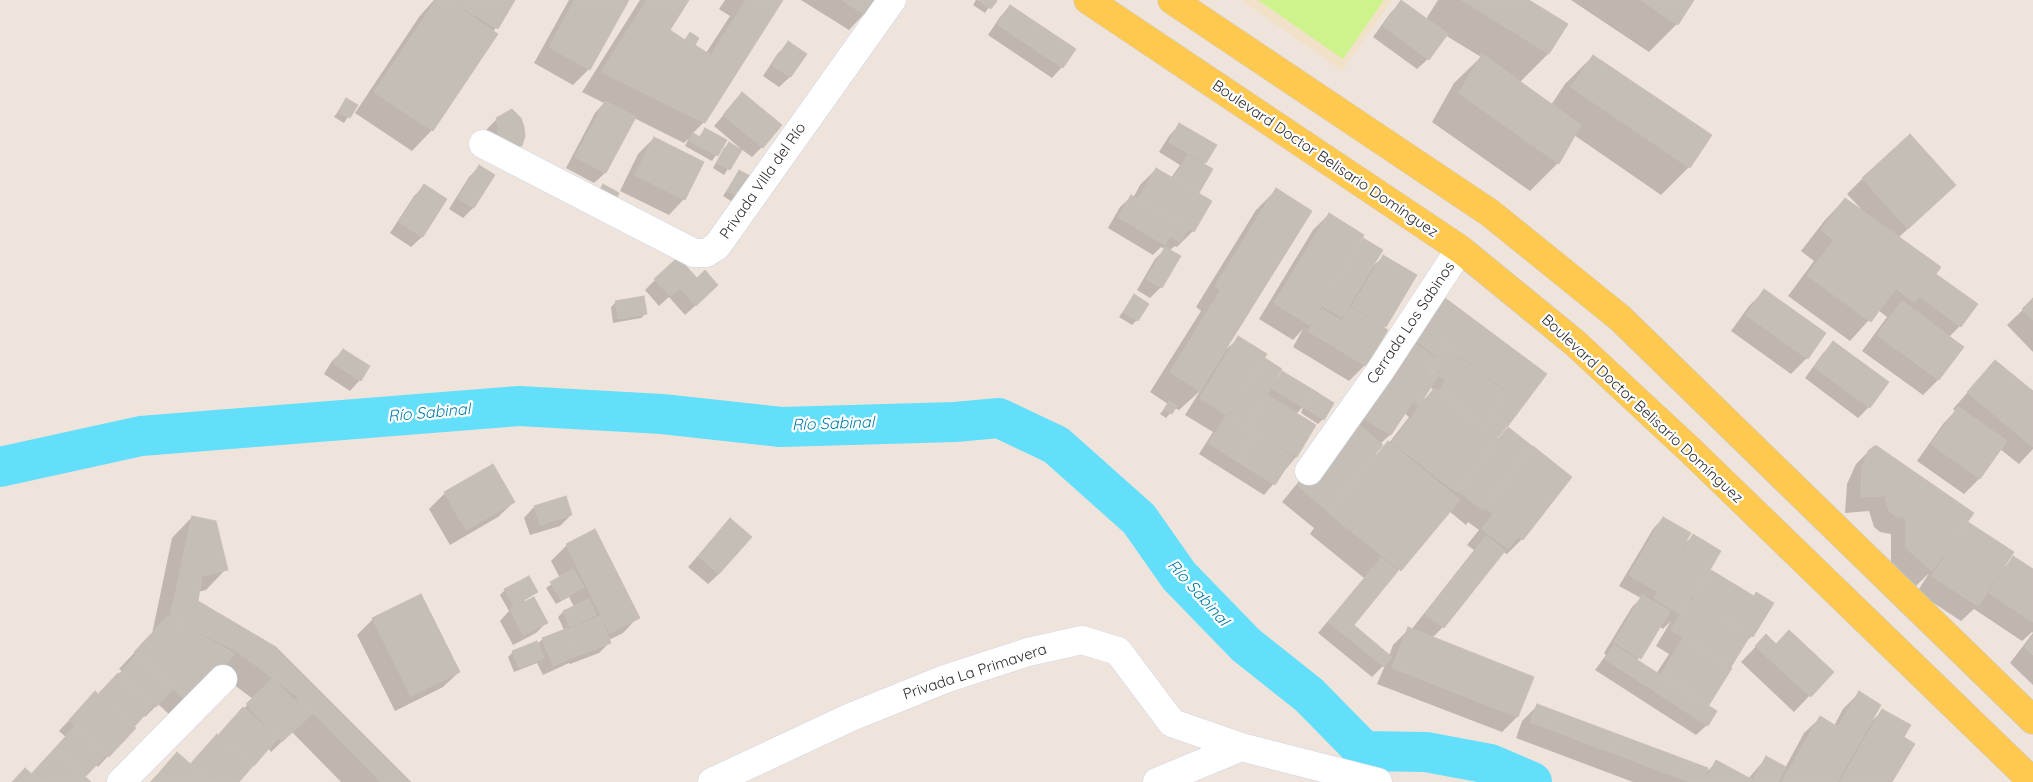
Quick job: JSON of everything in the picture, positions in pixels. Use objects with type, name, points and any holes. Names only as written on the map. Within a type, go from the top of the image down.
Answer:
[{"type":"main road","name":"Boulevard Doctor Belisario Domínguez","points":[[1088,0],[1460,249],[1575,343],[2033,782]]},
{"type":"main road","points":[[1172,0],[1490,213],[1620,318],[2033,720]]},
{"type":"street","name":"Privada Villa del Río","points":[[484,144],[694,253],[706,254],[717,246],[892,0]]},
{"type":"street","name":"Cerrada Los Sabinos","points":[[1309,471],[1362,396],[1460,249]]},
{"type":"street","name":"Privada La Primavera","points":[[712,782],[851,717],[954,676],[1028,652],[1082,640],[1118,651],[1172,723],[1241,747],[1378,782]]},
{"type":"street","points":[[121,782],[223,679]]},
{"type":"street","points":[[1157,782],[1241,747]]},
{"type":"shaded area","points":[[1241,0],[1392,0],[1342,71]]},
{"type":"green space","points":[[1258,0],[1384,0],[1343,59]]},
{"type":"building","points":[[436,0],[447,0],[498,34],[433,131],[374,92]]},
{"type":"building","points":[[449,0],[515,0],[498,29]]},
{"type":"building","points":[[575,0],[629,0],[590,70],[549,47]]},
{"type":"building","points":[[647,0],[689,0],[670,30],[685,40],[690,32],[699,38],[695,45],[711,55],[746,0],[783,0],[705,123],[601,72]]},
{"type":"building","points":[[842,0],[875,0],[865,15]]},
{"type":"building","points":[[978,0],[996,0],[997,1],[991,9]]},
{"type":"building","points":[[1401,0],[1448,34],[1429,60],[1383,26]]},
{"type":"building","points":[[1462,0],[1529,0],[1568,24],[1549,54]]},
{"type":"building","points":[[1641,0],[1694,0],[1678,25]]},
{"type":"building","points":[[1010,5],[1076,49],[1063,68],[997,24]]},
{"type":"building","points":[[788,41],[807,54],[791,77],[772,65]]},
{"type":"building","points":[[1482,54],[1581,125],[1559,164],[1459,93]]},
{"type":"building","points":[[1593,55],[1712,135],[1690,168],[1571,87]]},
{"type":"building","points":[[742,92],[782,125],[763,148],[723,115]]},
{"type":"building","points":[[346,98],[358,105],[350,118],[338,112]]},
{"type":"building","points":[[605,101],[636,117],[606,173],[575,157]]},
{"type":"building","points":[[512,109],[521,118],[524,127],[525,136],[522,146],[497,136],[499,129],[496,118]]},
{"type":"building","points":[[1179,123],[1217,145],[1206,163],[1169,142]]},
{"type":"building","points":[[705,128],[727,140],[718,156],[689,141],[693,133],[700,137]]},
{"type":"building","points":[[1910,134],[1956,185],[1908,229],[1862,178]]},
{"type":"building","points":[[654,137],[704,162],[685,200],[635,175]]},
{"type":"building","points":[[729,142],[742,150],[730,170],[717,163]]},
{"type":"building","points":[[1188,155],[1213,169],[1199,193],[1174,178]]},
{"type":"building","points":[[479,165],[495,175],[474,208],[458,198]]},
{"type":"building","points":[[1156,168],[1212,201],[1194,232],[1138,199]]},
{"type":"building","points":[[739,170],[752,177],[740,198],[727,191]]},
{"type":"building","points":[[424,184],[447,199],[423,237],[399,222]]},
{"type":"building","points":[[603,184],[619,193],[616,200],[599,191]]},
{"type":"building","points":[[1276,188],[1312,211],[1200,391],[1170,372],[1221,290],[1215,286]]},
{"type":"building","points":[[1131,195],[1188,230],[1180,242],[1170,236],[1165,245],[1118,217]]},
{"type":"building","points":[[1845,198],[1941,267],[1936,274],[1978,304],[1961,327],[1919,296],[1914,302],[1896,288],[1871,322],[1807,275],[1834,240],[1821,230]]},
{"type":"building","points":[[1329,213],[1364,235],[1310,325],[1274,303]]},
{"type":"building","points":[[1363,238],[1383,250],[1342,317],[1323,306]]},
{"type":"building","points":[[1165,247],[1181,256],[1162,288],[1146,279]]},
{"type":"building","points":[[1383,255],[1417,275],[1386,327],[1352,306]]},
{"type":"building","points":[[678,257],[697,278],[705,270],[718,285],[696,306],[680,288],[670,296],[654,279]]},
{"type":"building","points":[[1764,289],[1826,333],[1808,359],[1746,315]]},
{"type":"building","points":[[1134,294],[1149,304],[1138,321],[1123,312]]},
{"type":"building","points":[[1441,295],[1547,374],[1508,426],[1492,414],[1508,392],[1419,324]]},
{"type":"building","points":[[644,296],[647,314],[618,319],[615,301]]},
{"type":"building","points":[[2033,298],[2033,320],[2022,309]]},
{"type":"building","points":[[1902,301],[1964,347],[1939,380],[1877,335]]},
{"type":"building","points":[[1350,307],[1388,330],[1366,366],[1308,331],[1322,309],[1342,321]]},
{"type":"building","points":[[1419,326],[1461,357],[1445,380],[1429,369],[1438,357],[1411,337]]},
{"type":"building","points":[[1238,336],[1267,354],[1228,416],[1200,398]]},
{"type":"building","points":[[1409,340],[1436,358],[1429,370],[1438,376],[1419,406],[1382,382]]},
{"type":"building","points":[[1833,341],[1889,382],[1870,408],[1814,367]]},
{"type":"building","points":[[343,349],[370,366],[361,381],[333,363]]},
{"type":"building","points":[[1265,358],[1282,369],[1247,428],[1229,418]]},
{"type":"building","points":[[1462,359],[1506,393],[1491,414],[1507,426],[1499,437],[1438,391]]},
{"type":"building","points":[[1995,360],[2033,391],[2033,447],[1967,392]]},
{"type":"building","points":[[1282,371],[1315,391],[1304,408],[1272,388]]},
{"type":"building","points":[[1378,382],[1412,403],[1391,435],[1357,414]]},
{"type":"building","points":[[1434,388],[1498,438],[1456,492],[1392,442]]},
{"type":"building","points":[[1315,391],[1334,403],[1324,420],[1305,408]]},
{"type":"building","points":[[1267,395],[1316,425],[1297,457],[1248,428]]},
{"type":"building","points":[[1169,401],[1177,406],[1172,414],[1164,409]]},
{"type":"building","points":[[1958,407],[2007,441],[1980,479],[1931,444]]},
{"type":"building","points":[[1226,416],[1255,434],[1238,462],[1209,443]]},
{"type":"building","points":[[1352,419],[1383,445],[1329,512],[1297,485]]},
{"type":"building","points":[[1508,427],[1532,446],[1483,510],[1458,491]]},
{"type":"building","points":[[1256,434],[1293,457],[1275,485],[1238,462]]},
{"type":"building","points":[[1388,441],[1460,500],[1401,571],[1329,513]]},
{"type":"building","points":[[1533,446],[1572,477],[1523,540],[1518,536],[1508,549],[1482,529],[1493,514],[1485,508]]},
{"type":"building","points":[[1877,446],[1974,513],[1932,571],[1906,548],[1906,518],[1896,516],[1889,511],[1885,496],[1861,497],[1862,468],[1868,451]]},
{"type":"building","points":[[493,464],[515,502],[466,530],[444,492]]},
{"type":"building","points":[[566,496],[572,515],[540,525],[534,506]]},
{"type":"building","points":[[192,516],[216,521],[228,570],[202,576],[198,601],[276,647],[411,782],[381,782],[297,696],[238,652],[170,618]]},
{"type":"building","points":[[1663,517],[1691,533],[1657,591],[1629,575]]},
{"type":"building","points":[[730,518],[752,537],[719,574],[698,556]]},
{"type":"building","points":[[1968,522],[2014,552],[1978,606],[1932,576]]},
{"type":"building","points":[[595,529],[640,618],[610,633],[566,544]]},
{"type":"building","points":[[1693,534],[1721,551],[1694,597],[1691,595],[1680,614],[1654,598]]},
{"type":"building","points":[[1486,536],[1505,551],[1444,628],[1425,614]]},
{"type":"building","points":[[2013,556],[2033,569],[2033,622],[1989,593]]},
{"type":"building","points":[[1381,558],[1398,571],[1345,636],[1328,622]]},
{"type":"building","points":[[573,569],[584,587],[561,600],[550,582]]},
{"type":"building","points":[[1711,570],[1754,596],[1756,592],[1774,603],[1753,637],[1693,599]]},
{"type":"building","points":[[529,576],[538,592],[514,606],[504,589]]},
{"type":"building","points":[[421,594],[460,672],[411,696],[372,618]]},
{"type":"building","points":[[1642,595],[1670,611],[1641,659],[1614,642]]},
{"type":"building","points":[[534,597],[548,623],[523,635],[510,609]]},
{"type":"building","points":[[589,599],[596,615],[570,627],[563,611]]},
{"type":"building","points":[[1690,599],[1750,636],[1731,667],[1671,630]]},
{"type":"building","points":[[600,616],[611,643],[580,655],[570,629]]},
{"type":"building","points":[[167,617],[235,654],[189,703],[134,652]]},
{"type":"building","points":[[1354,625],[1392,657],[1384,667],[1346,636]]},
{"type":"building","points":[[1408,627],[1534,677],[1518,717],[1392,668]]},
{"type":"building","points":[[568,628],[579,655],[553,666],[542,638]]},
{"type":"building","points":[[1789,630],[1834,672],[1811,697],[1755,646],[1766,634],[1776,644]]},
{"type":"building","points":[[2033,636],[2033,655],[2025,647]]},
{"type":"building","points":[[1683,638],[1732,668],[1709,705],[1661,674]]},
{"type":"building","points":[[537,641],[544,658],[519,668],[512,651]]},
{"type":"building","points":[[1614,645],[1717,711],[1708,726],[1605,659]]},
{"type":"building","points":[[136,655],[173,689],[156,707],[119,674]]},
{"type":"building","points":[[118,673],[153,706],[135,726],[99,693]]},
{"type":"building","points":[[273,678],[294,701],[298,698],[313,713],[282,742],[246,704]]},
{"type":"building","points":[[95,691],[136,728],[109,757],[69,720]]},
{"type":"building","points":[[1859,691],[1881,705],[1837,782],[1782,782],[1820,716],[1838,727]]},
{"type":"building","points":[[1537,704],[1708,768],[1703,782],[1690,782],[1530,722]]},
{"type":"building","points":[[243,707],[278,738],[254,766],[219,734]]},
{"type":"building","points":[[1882,709],[1911,725],[1904,737],[1915,744],[1892,782],[1840,782]]},
{"type":"building","points":[[75,726],[106,755],[86,776],[55,748]]},
{"type":"building","points":[[217,734],[253,766],[239,782],[212,782],[191,763]]},
{"type":"building","points":[[55,748],[91,782],[41,782],[32,773]]},
{"type":"building","points":[[177,752],[211,782],[151,782]]},
{"type":"building","points":[[1766,756],[1786,767],[1778,782],[1704,782],[1716,760],[1753,780]]},
{"type":"building","points":[[25,768],[41,782],[12,782]]},
{"type":"waterway","name":"Río Sabinal","points":[[0,467],[141,436],[519,406],[662,414],[781,427],[955,422],[999,418],[1056,445],[1139,519],[1179,576],[1246,645],[1309,695],[1364,751],[1426,752],[1490,764],[1532,782]]}]
